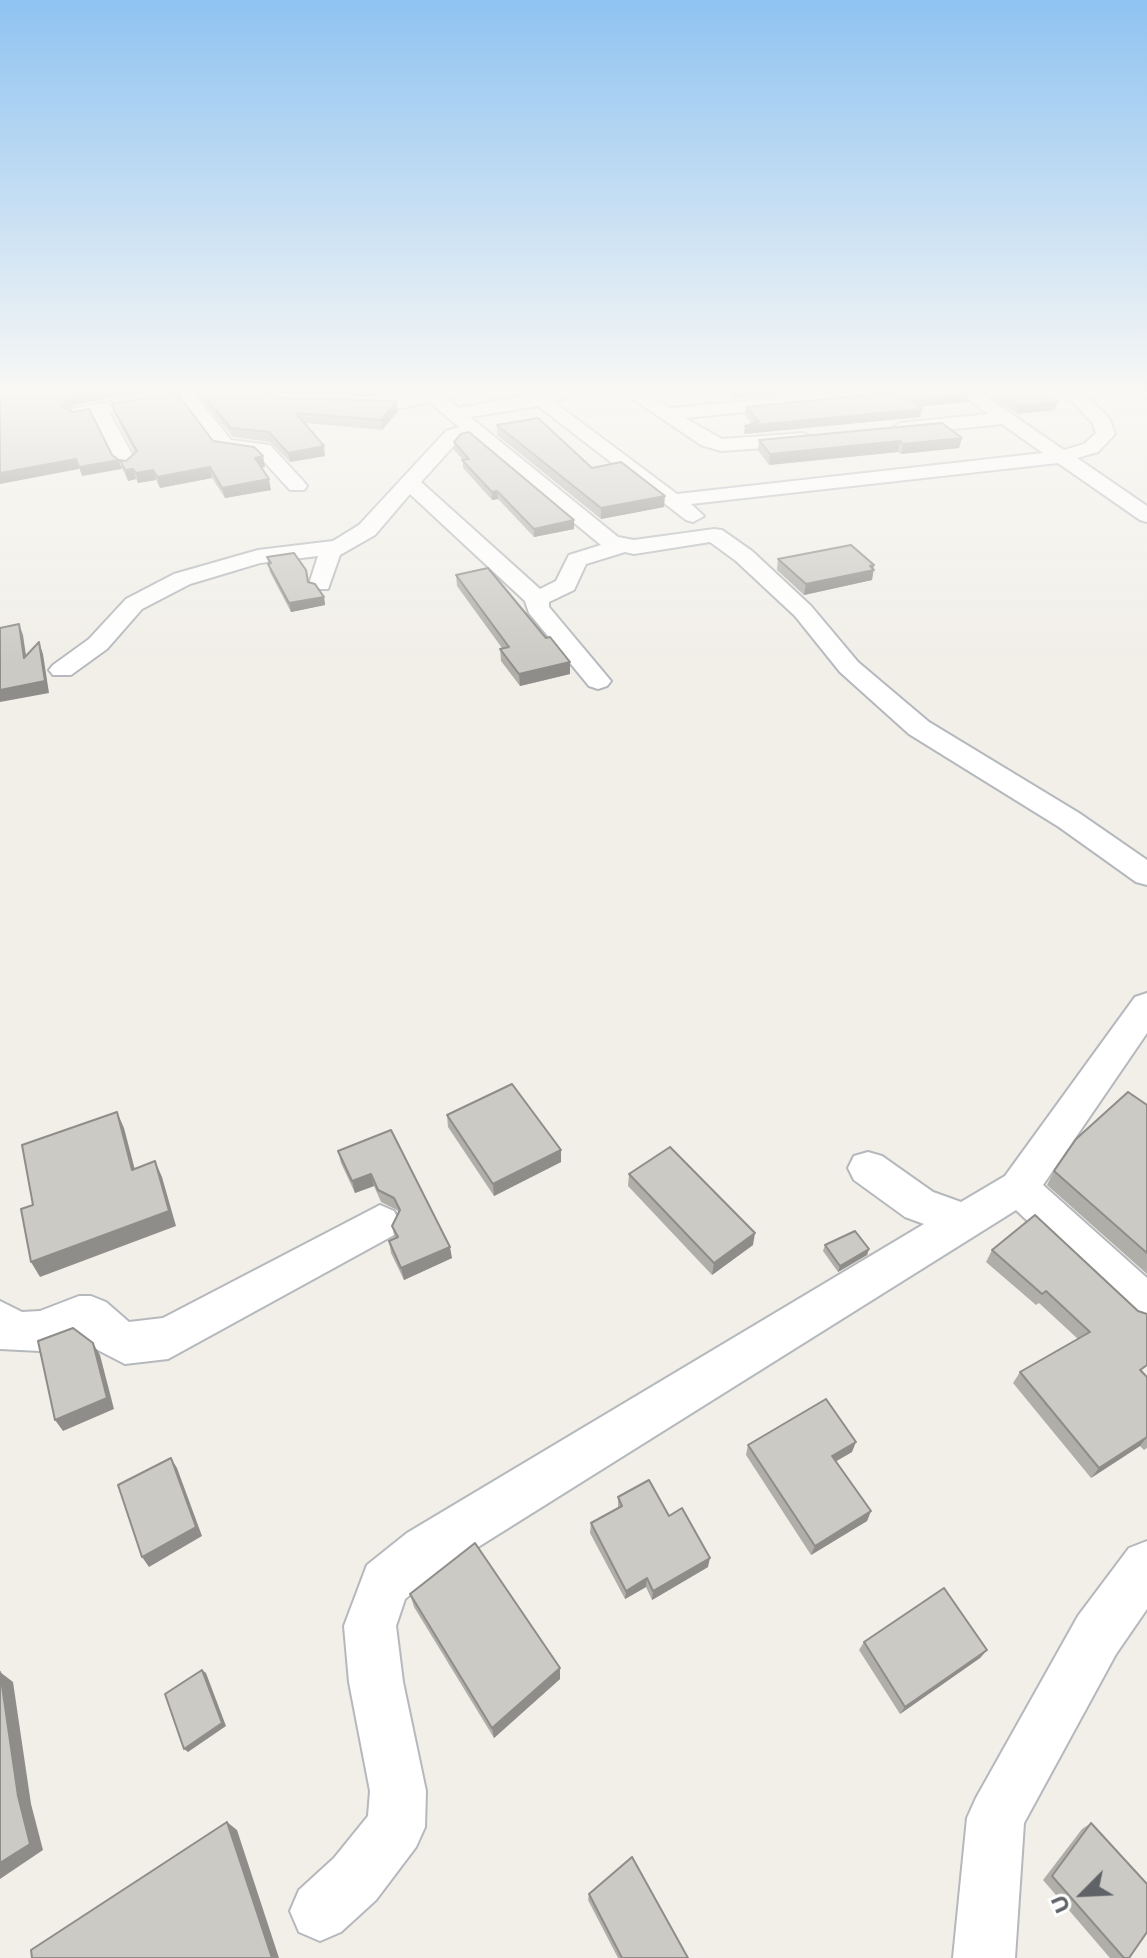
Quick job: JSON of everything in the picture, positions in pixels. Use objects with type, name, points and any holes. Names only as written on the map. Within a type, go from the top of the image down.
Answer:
[{"type":"street","points":[[293,481],[297,486]]},
{"type":"street","points":[[538,481],[611,542],[634,547],[714,535]]},
{"type":"street","points":[[651,481],[744,556],[803,611],[849,667],[919,728],[1069,820],[1147,875]]},
{"type":"street","points":[[772,481],[780,487]]},
{"type":"street","points":[[676,500],[833,481]]},
{"type":"street","points":[[1096,481],[1147,516]]},
{"type":"street","points":[[320,584],[326,557],[336,547],[367,530],[410,483],[537,599],[537,608],[598,681]]},
{"type":"street","points":[[537,599],[566,585],[577,560],[623,545]]},
{"type":"street","points":[[62,670],[98,644],[134,604],[182,579],[258,557],[336,547]]},
{"type":"street","points":[[320,1911],[355,1879],[396,1827],[398,1791],[376,1682],[370,1626],[385,1583],[425,1551],[1019,1188],[1147,1006]]},
{"type":"street","points":[[868,1168],[919,1205],[965,1221]]},
{"type":"street","points":[[1019,1188],[1147,1306]]},
{"type":"street","points":[[0,1321],[4,1330],[22,1332],[40,1331],[79,1316],[91,1316],[108,1333],[125,1343],[168,1338],[380,1223]]},
{"type":"street","points":[[984,1958],[996,1818],[1097,1635],[1147,1566]]},
{"type":"building","points":[[218,481],[257,481],[222,488]]},
{"type":"building","points":[[482,481],[528,481],[574,520],[534,529],[497,491],[492,492]]},
{"type":"building","points":[[568,481],[646,481],[665,496],[601,508]]},
{"type":"building","points":[[851,545],[874,565],[870,566],[874,570],[806,584],[778,559]]},
{"type":"building","points":[[294,553],[306,570],[308,582],[315,584],[324,597],[289,603],[267,557]]},
{"type":"building","points":[[488,568],[570,662],[519,674],[500,649],[509,647],[456,575]]},
{"type":"building","points":[[19,624],[24,658],[39,642],[45,681],[0,690],[0,628]]},
{"type":"building","points":[[512,1084],[561,1150],[493,1184],[447,1115]]},
{"type":"building","points":[[1128,1092],[1147,1105],[1147,1253],[1054,1171],[1076,1139]]},
{"type":"building","points":[[117,1112],[132,1170],[155,1161],[169,1211],[31,1262],[21,1209],[33,1205],[22,1145]]},
{"type":"building","points":[[391,1130],[450,1247],[401,1268],[389,1241],[398,1237],[392,1226],[400,1210],[394,1198],[378,1190],[371,1174],[352,1181],[338,1151]]},
{"type":"building","points":[[670,1147],[755,1233],[714,1263],[629,1174]]},
{"type":"building","points":[[1035,1215],[1138,1311],[1147,1314],[1147,1365],[1140,1370],[1147,1377],[1147,1437],[1099,1468],[1020,1372],[1090,1332],[1046,1291],[1042,1294],[992,1250]]},
{"type":"building","points":[[855,1231],[869,1249],[840,1266],[825,1245]]},
{"type":"building","points":[[73,1328],[93,1343],[107,1398],[55,1420],[38,1341]]},
{"type":"building","points":[[826,1399],[856,1442],[832,1456],[871,1511],[815,1546],[748,1445]]},
{"type":"building","points":[[171,1458],[196,1527],[142,1557],[118,1485]]},
{"type":"building","points":[[649,1480],[669,1516],[682,1508],[710,1558],[653,1591],[647,1578],[626,1591],[591,1523],[622,1506],[618,1497]]},
{"type":"building","points":[[475,1543],[560,1668],[492,1728],[410,1594]]},
{"type":"building","points":[[944,1588],[987,1650],[905,1707],[864,1642]]},
{"type":"building","points":[[202,1670],[222,1723],[184,1749],[165,1694]]},
{"type":"building","points":[[0,1672],[18,1796],[30,1844],[0,1863]]},
{"type":"building","points":[[227,1822],[272,1958],[32,1958],[31,1950]]},
{"type":"building","points":[[1091,1823],[1147,1884],[1147,1932],[1129,1958],[1124,1958],[1052,1876]]},
{"type":"building","points":[[632,1857],[688,1958],[622,1958],[589,1894]]}]
